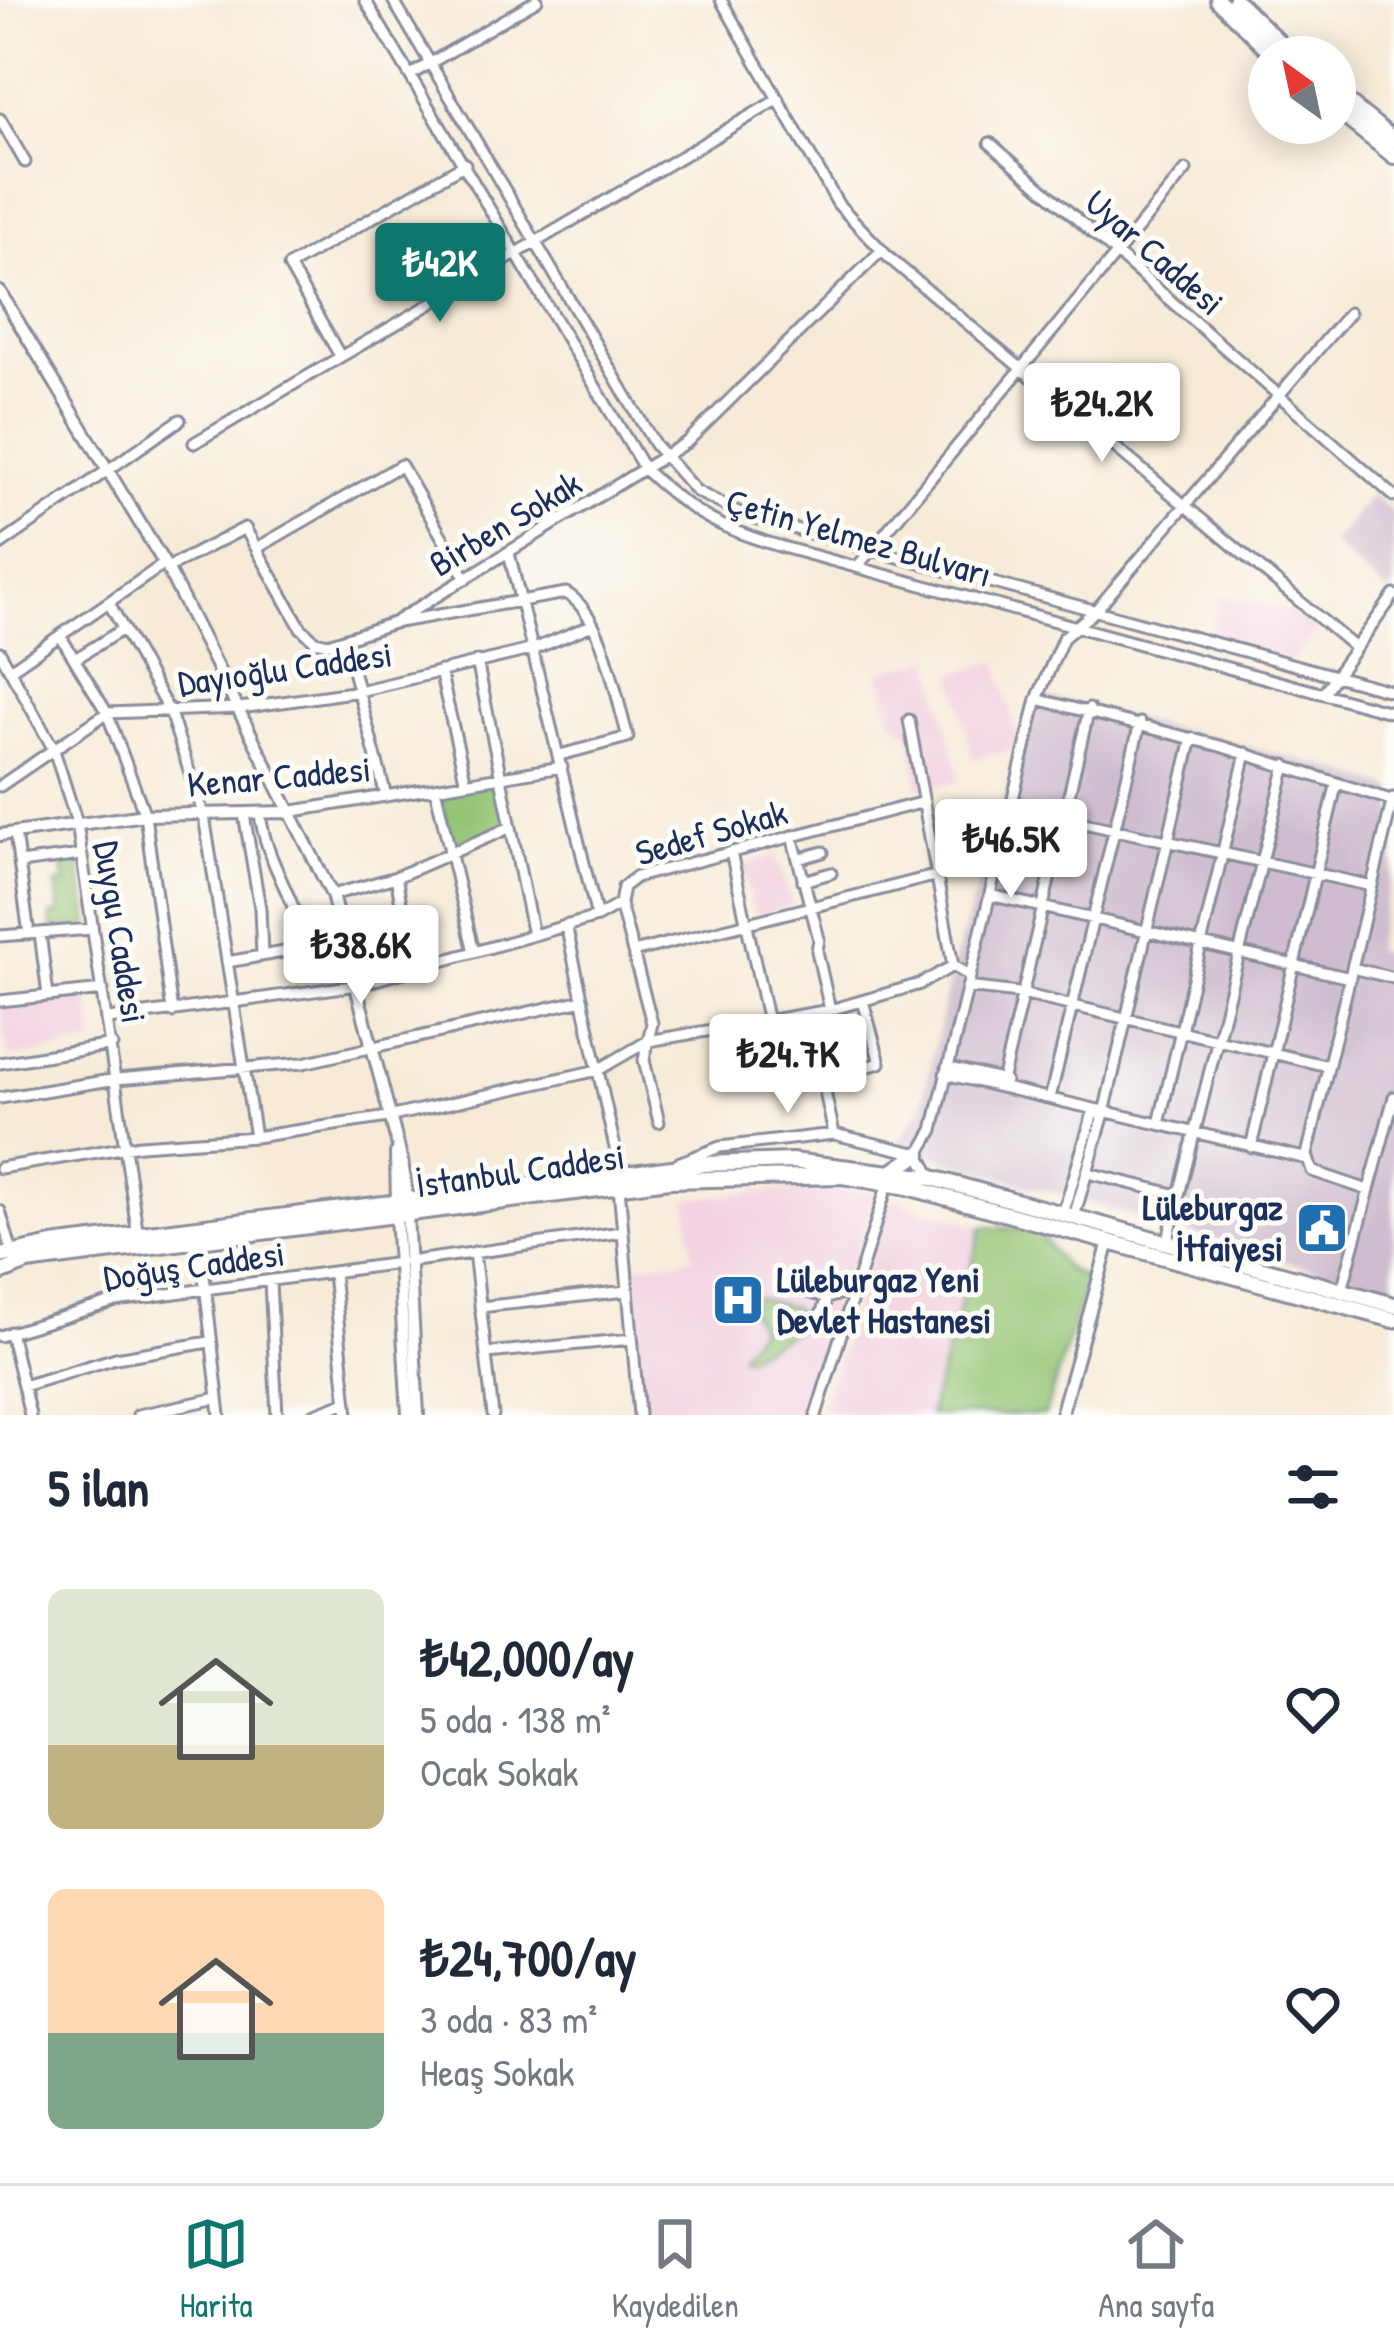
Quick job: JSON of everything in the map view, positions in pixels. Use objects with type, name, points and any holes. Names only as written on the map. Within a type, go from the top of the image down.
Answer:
[{"type":"highway","points":[[1218,0],[1255,36]]},
{"type":"highway","points":[[1235,0],[1272,36]]},
{"type":"highway","points":[[1356,109],[1394,140]]},
{"type":"highway","points":[[1356,126],[1394,156]]},
{"type":"highway","points":[[891,1177],[920,1154]]},
{"type":"highway","name":"İstanbul Caddesi","points":[[620,1181],[664,1169],[792,1161],[891,1177],[1067,1224],[1167,1243],[1394,1305]]},
{"type":"highway","name":"İstanbul Caddesi","points":[[0,1273],[28,1262],[620,1181],[731,1176],[932,1178],[1109,1242],[1394,1320]]},
{"type":"highway","name":"İstanbul Caddesi","points":[[4,1253],[402,1209]]},
{"type":"main road","points":[[0,292],[165,566],[332,895],[358,985],[396,1154],[392,1162],[402,1209],[408,1415]]},
{"type":"main road","name":"Kenar Caddesi","points":[[4,833],[145,815],[288,812]]},
{"type":"main road","points":[[1061,1415],[1109,1242]]},
{"type":"main road","points":[[403,1263],[418,1415]]},
{"type":"street","name":"Çetin Yelmez Bulvarı","points":[[365,0],[645,470],[684,507],[727,531],[1394,712]]},
{"type":"street","name":"Çetin Yelmez Bulvarı","points":[[393,0],[664,458],[696,491],[744,515],[1394,692]]},
{"type":"street","points":[[412,74],[537,0]]},
{"type":"street","points":[[721,0],[838,204],[882,250],[1353,646]]},
{"type":"street","points":[[194,443],[779,99]]},
{"type":"street","points":[[0,119],[26,161]]},
{"type":"street","name":"Uyar Caddesi","points":[[990,143],[1394,496]]},
{"type":"street","points":[[340,356],[290,266],[465,164]]},
{"type":"street","points":[[856,567],[1186,170]]},
{"type":"street","name":"Birben Sokak","points":[[393,623],[664,458],[882,250]]},
{"type":"street","points":[[920,1154],[933,1130],[1036,699],[1063,638],[1096,610],[1349,313]]},
{"type":"street","points":[[0,545],[180,420]]},
{"type":"street","points":[[257,548],[401,465],[466,579]]},
{"type":"street","points":[[10,670],[165,566],[245,527],[301,628],[315,641],[345,640],[393,623],[566,593],[592,625]]},
{"type":"street","points":[[509,554],[597,917]]},
{"type":"street","points":[[1324,692],[1331,676],[1394,595]]},
{"type":"street","points":[[109,603],[170,713],[204,816],[255,1137]]},
{"type":"street","name":"Dayıoğlu Caddesi","points":[[107,713],[240,708],[359,691],[534,649],[592,625]]},
{"type":"street","name":"Kenar Caddesi","points":[[288,812],[501,777],[628,737],[592,625]]},
{"type":"street","points":[[75,659],[123,628]]},
{"type":"street","points":[[61,637],[107,713],[145,815],[172,1012]]},
{"type":"street","points":[[345,640],[386,796]]},
{"type":"street","name":"Duygu Caddesi","points":[[0,652],[54,750],[77,823],[138,1235]]},
{"type":"street","points":[[477,662],[533,935]]},
{"type":"street","points":[[440,671],[466,783]]},
{"type":"street","points":[[1036,699],[1140,723],[1286,765],[1336,786],[1394,799],[1308,1157],[1312,1171],[1368,1190]]},
{"type":"street","points":[[1001,1083],[1018,993],[1089,709]]},
{"type":"street","points":[[0,770],[4,784],[107,713]]},
{"type":"street","points":[[909,721],[953,966],[969,981],[1328,1066]]},
{"type":"street","points":[[1051,1095],[1140,723]]},
{"type":"street","points":[[1067,1224],[1088,1173],[1192,738]]},
{"type":"street","points":[[1160,1122],[1246,753]]},
{"type":"street","points":[[1167,1243],[1286,765]]},
{"type":"street","points":[[1252,1144],[1336,786]]},
{"type":"street","points":[[435,788],[474,952]]},
{"type":"street","name":"Sedef Sokak","points":[[109,1019],[358,985],[597,917],[620,904],[623,887],[636,877],[924,802]]},
{"type":"street","points":[[1010,807],[1372,886]]},
{"type":"street","points":[[226,962],[306,948],[299,913],[263,838],[260,813]]},
{"type":"street","points":[[244,814],[260,908],[262,956]]},
{"type":"street","points":[[332,895],[395,877],[511,826]]},
{"type":"street","points":[[4,833],[20,863],[48,995]]},
{"type":"street","points":[[792,836],[830,1010]]},
{"type":"street","points":[[731,852],[750,922],[768,1022]]},
{"type":"street","points":[[798,859],[823,852]]},
{"type":"street","points":[[20,863],[81,855]]},
{"type":"street","points":[[803,881],[831,873]]},
{"type":"street","points":[[633,952],[938,875]]},
{"type":"street","points":[[395,877],[414,969]]},
{"type":"street","points":[[989,895],[1293,965],[1394,978]]},
{"type":"street","points":[[620,904],[652,1023],[644,1060],[659,1122]]},
{"type":"street","points":[[566,926],[620,1181],[639,1415]]},
{"type":"street","points":[[0,936],[92,929]]},
{"type":"street","points":[[0,1168],[127,1147],[255,1137],[388,1117],[598,1070],[648,1041],[809,1016],[920,984],[953,966]]},
{"type":"street","points":[[0,1001],[103,990]]},
{"type":"street","points":[[0,1098],[117,1078],[374,1050],[583,1000]]},
{"type":"street","points":[[822,1079],[880,1063],[863,1000]]},
{"type":"street","points":[[809,1016],[834,1134]]},
{"type":"street","points":[[0,1063],[112,1046]]},
{"type":"street","points":[[946,1071],[1308,1157]]},
{"type":"street","points":[[1342,1290],[1394,1097]]},
{"type":"street","points":[[1067,1224],[1092,1116],[1102,1107]]},
{"type":"street","points":[[664,1169],[720,1147],[834,1134],[920,1154]]},
{"type":"street","points":[[920,1154],[932,1178]]},
{"type":"street","points":[[1088,1173],[1178,1195]]},
{"type":"street","points":[[816,1415],[891,1177]]},
{"type":"street","points":[[0,1211],[4,1253]]},
{"type":"street","name":"Doğuş Caddesi","points":[[5,1334],[102,1304],[621,1232]]},
{"type":"street","points":[[200,1240],[220,1415]]},
{"type":"street","points":[[474,1252],[493,1415]]},
{"type":"street","points":[[333,1273],[348,1415]]},
{"type":"street","points":[[270,1282],[277,1415]]},
{"type":"street","points":[[787,1285],[827,1298],[855,1288]]},
{"type":"street","points":[[480,1307],[627,1292]]},
{"type":"street","points":[[817,1325],[827,1298]]},
{"type":"street","points":[[5,1334],[30,1415]]},
{"type":"street","points":[[487,1353],[632,1339]]},
{"type":"street","points":[[23,1386],[116,1358],[209,1342]]},
{"type":"street","points":[[138,1415],[218,1398]]},
{"type":"street","points":[[313,1415],[344,1403]]},
{"type":"shaded area","points":[[1372,495],[1394,514],[1394,585],[1388,593],[1332,544]]},
{"type":"shaded area","points":[[1221,596],[1296,612],[1318,627],[1293,662],[1209,637]]},
{"type":"shaded area","points":[[932,659],[960,782],[918,789],[911,736],[892,720],[879,671]]},
{"type":"shaded area","points":[[998,662],[1021,749],[973,759],[953,673]]},
{"type":"shaded area","points":[[1036,694],[1324,766],[1394,789],[1394,867],[1374,950],[1394,957],[1394,1293],[896,1146],[921,1108],[953,966]]},
{"type":"shaded area","points":[[775,855],[793,905],[755,917],[742,865]]},
{"type":"shaded area","points":[[89,996],[95,1044],[8,1058],[0,1005]]},
{"type":"shaded area","name":"Lüleburgaz Yeni Devlet Hastanesi","points":[[809,1187],[874,1194],[805,1415],[644,1415],[635,1333],[635,1266],[693,1258],[687,1199]]},
{"type":"shaded area","points":[[889,1198],[982,1227],[929,1415],[854,1415],[822,1408]]},
{"type":"green space","points":[[500,780],[508,825],[451,849],[439,791]]},
{"type":"green space","points":[[79,859],[90,928],[52,928],[51,915],[60,914],[56,884],[65,883],[61,862]]},
{"type":"green space","points":[[982,1227],[1037,1229],[1063,1266],[1087,1280],[1045,1415],[929,1415]]},
{"type":"green space","points":[[755,1297],[791,1307],[810,1323],[744,1357],[739,1354],[759,1328],[750,1310]]},
{"type":"place","name":"Lüleburgaz İtfaiyesi","points":[[1322,1228]]},
{"type":"place","name":"Lüleburgaz Yeni Devlet Hastanesi","points":[[738,1300]]}]
